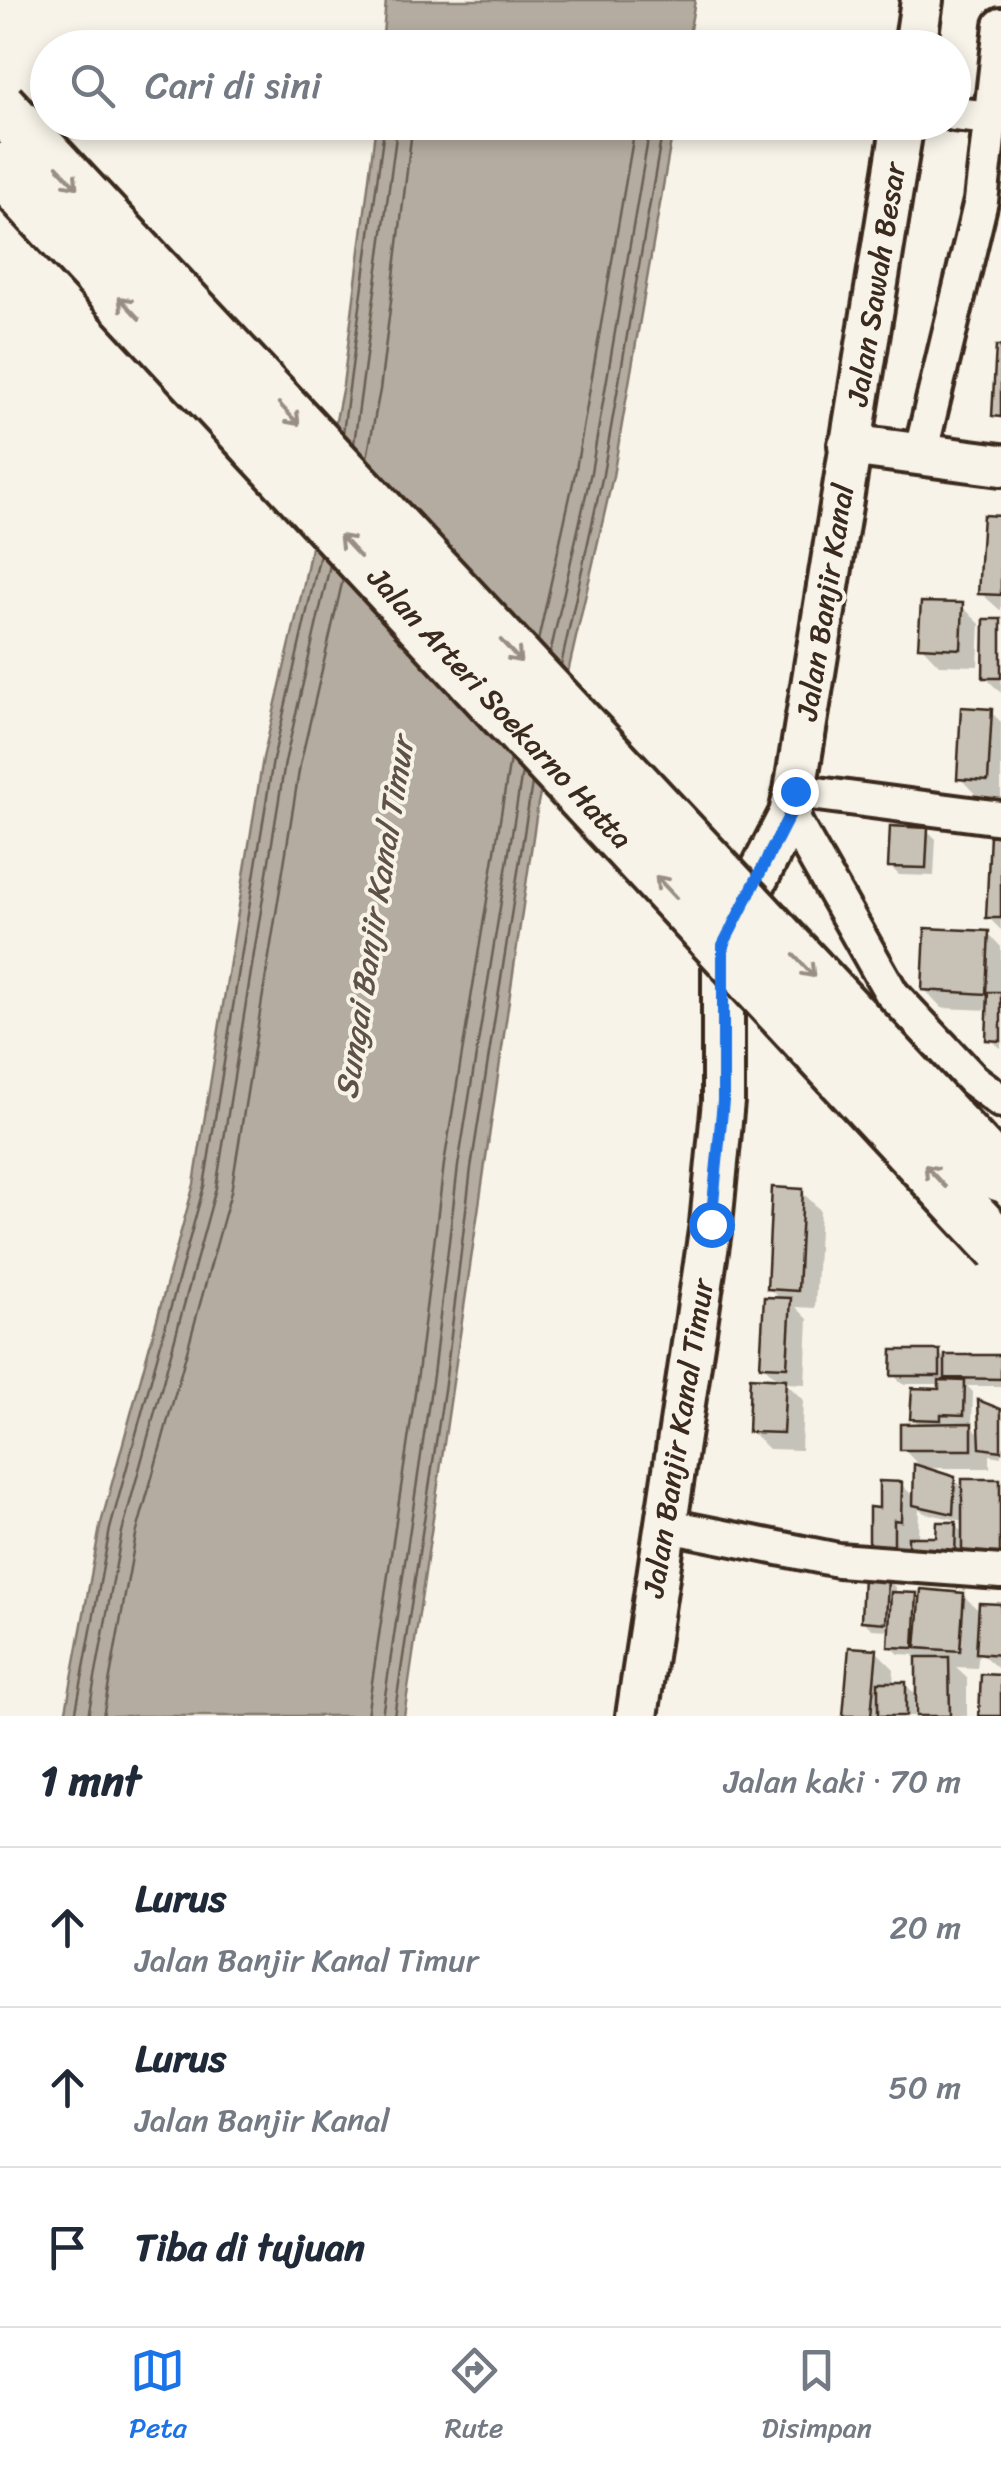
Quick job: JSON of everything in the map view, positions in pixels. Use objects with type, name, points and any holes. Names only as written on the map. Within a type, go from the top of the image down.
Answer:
[{"type":"main road","name":"Jalan Arteri Soekarno Hatta","points":[[0,106],[30,138]]},
{"type":"main road","name":"Jalan Arteri Soekarno Hatta","points":[[32,140],[1001,1176]]},
{"type":"main road","name":"Jalan Arteri Soekarno Hatta","points":[[0,169],[1001,1248]]},
{"type":"street","points":[[918,30],[922,0]]},
{"type":"street","points":[[928,457],[981,201],[994,118],[1001,24]]},
{"type":"street","name":"Jalan Sawah Besar","points":[[850,446],[900,140]]},
{"type":"street","points":[[850,446],[1001,465]]},
{"type":"street","name":"Jalan Banjir Kanal","points":[[723,1101],[723,945],[793,803],[850,446]]},
{"type":"street","points":[[793,803],[1001,818]]},
{"type":"street","points":[[793,803],[892,994],[987,1078],[1001,1101]]},
{"type":"street","name":"Jalan Banjir Kanal Timur","points":[[637,1716],[711,1224],[723,1101]]},
{"type":"street","points":[[664,1525],[838,1560],[1001,1572]]},
{"type":"water","points":[[386,0],[695,0],[690,30],[383,30]]},
{"type":"water","name":"Sungai Banjir Kanal Timur","points":[[374,140],[671,140],[613,476],[538,803],[404,1716],[65,1716],[100,1527],[194,1184],[263,758],[303,588],[343,385]]},
{"type":"building","points":[[996,346],[1001,346],[1001,417],[992,416]]},
{"type":"building","points":[[983,515],[1001,516],[1001,595],[978,594]]},
{"type":"building","points":[[921,602],[963,603],[961,649],[918,647]]},
{"type":"building","points":[[984,619],[1001,619],[1001,678],[983,678]]},
{"type":"building","points":[[961,707],[992,709],[988,781],[957,779]]},
{"type":"building","points":[[890,826],[928,828],[926,868],[888,867]]},
{"type":"building","points":[[990,834],[1001,834],[1001,918],[986,918]]},
{"type":"building","points":[[925,928],[989,931],[986,994],[922,990]]},
{"type":"building","points":[[988,992],[1001,992],[1001,1041],[986,1040]]},
{"type":"building","points":[[772,1187],[803,1189],[798,1291],[767,1289]]},
{"type":"building","points":[[764,1297],[791,1298],[787,1367],[760,1366]]},
{"type":"building","points":[[892,1350],[940,1350],[940,1376],[891,1376]]},
{"type":"building","points":[[945,1355],[1001,1355],[1001,1379],[945,1378]]},
{"type":"building","points":[[750,1377],[786,1379],[783,1433],[748,1432]]},
{"type":"building","points":[[939,1380],[965,1381],[964,1415],[941,1414],[941,1420],[910,1419],[912,1388],[939,1389]]},
{"type":"building","points":[[978,1400],[1001,1409],[1001,1451],[980,1448]]},
{"type":"building","points":[[972,1423],[972,1450],[900,1450],[900,1424]]},
{"type":"building","points":[[914,1464],[955,1477],[953,1514],[913,1505]]},
{"type":"building","points":[[962,1479],[1000,1479],[1000,1555],[962,1555]]},
{"type":"building","points":[[879,1481],[902,1482],[901,1521],[894,1520],[894,1554],[869,1554],[869,1507],[879,1508]]},
{"type":"building","points":[[937,1522],[956,1522],[955,1560],[908,1560],[908,1537],[936,1537]]},
{"type":"building","points":[[863,1575],[888,1577],[886,1623],[861,1621]]},
{"type":"building","points":[[921,1589],[964,1593],[960,1651],[916,1648]]},
{"type":"building","points":[[891,1592],[917,1593],[914,1648],[888,1647]]},
{"type":"building","points":[[979,1603],[1001,1604],[1001,1655],[976,1653]]},
{"type":"building","points":[[849,1647],[877,1649],[871,1716],[843,1716]]},
{"type":"building","points":[[916,1657],[949,1657],[950,1716],[916,1716]]},
{"type":"building","points":[[981,1674],[1001,1675],[1001,1716],[979,1716]]},
{"type":"building","points":[[878,1682],[906,1682],[906,1716],[878,1716]]},
{"type":"route","points":[[711,1224],[723,1101],[723,945],[790,814],[795,791]]}]
